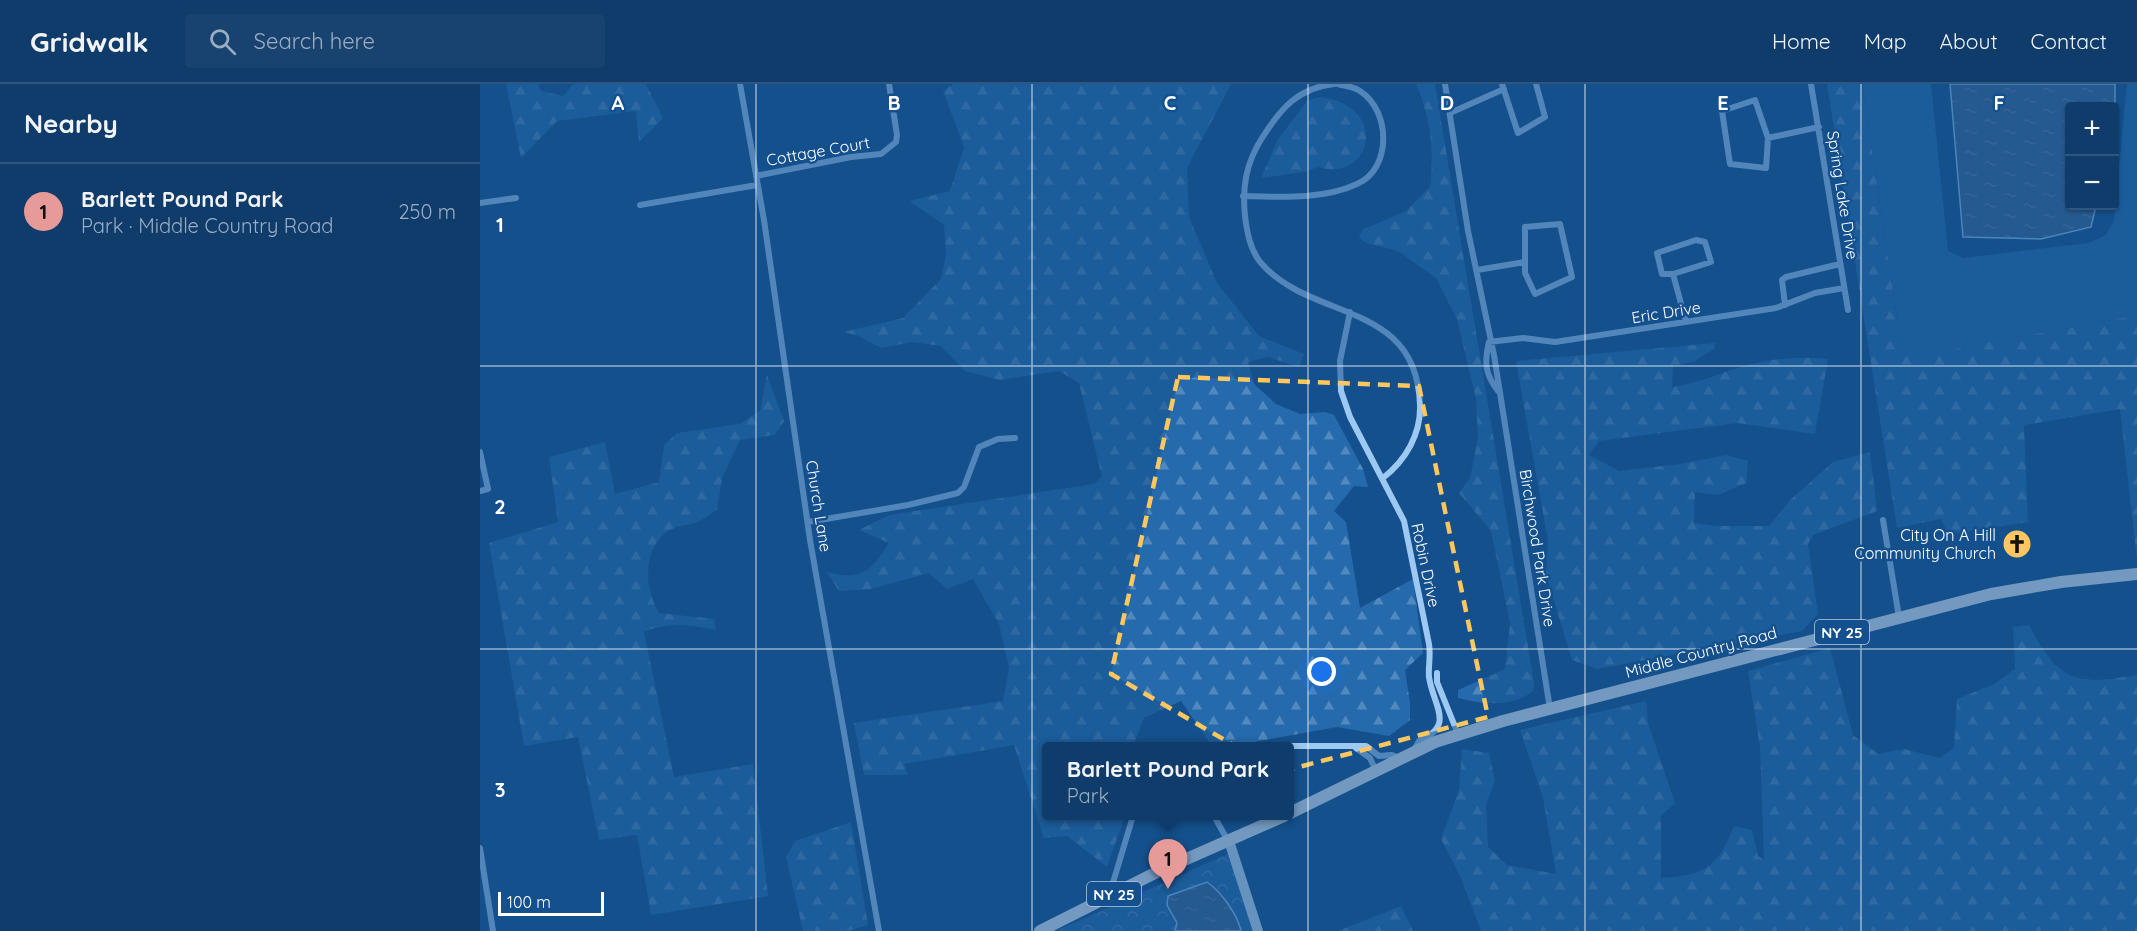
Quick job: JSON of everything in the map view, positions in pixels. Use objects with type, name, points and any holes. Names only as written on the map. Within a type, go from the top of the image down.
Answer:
[{"type":"main road","name":"Middle Country Road","points":[[1294,811],[1414,752],[1458,735],[1550,709],[1899,617],[2026,587],[2137,574]]},
{"type":"main road","name":"NY 25","points":[[1040,931],[1174,864],[1275,820]]},
{"type":"street","name":"Church Lane","points":[[740,84],[808,522],[879,931]]},
{"type":"street","name":"Cottage Court","points":[[756,176],[885,152],[896,142],[897,135],[889,84]]},
{"type":"street","points":[[1243,196],[1283,197],[1332,192],[1358,184],[1373,173],[1382,149],[1384,130],[1376,109],[1360,90],[1336,84],[1313,87],[1292,100],[1266,132],[1249,159],[1243,196],[1248,236],[1260,262],[1281,280],[1306,294],[1378,324],[1399,344],[1414,369],[1420,393],[1421,421],[1410,448],[1397,468],[1383,478]]},
{"type":"street","name":"Birchwood Park Drive","points":[[1445,84],[1489,342],[1499,363],[1498,391],[1550,709]]},
{"type":"street","points":[[1450,113],[1503,87],[1518,133],[1545,117],[1536,84]]},
{"type":"street","name":"Spring Lake Drive","points":[[1811,84],[1848,310]]},
{"type":"street","points":[[1755,100],[1768,138],[1766,168],[1730,164],[1722,111],[1755,100]]},
{"type":"street","points":[[1768,138],[1819,127]]},
{"type":"street","points":[[640,205],[757,185]]},
{"type":"street","points":[[480,203],[516,198]]},
{"type":"street","points":[[1560,224],[1572,277],[1535,294],[1525,273],[1525,262],[1525,227],[1560,224]]},
{"type":"street","points":[[1696,240],[1706,242],[1711,261],[1673,274],[1662,274],[1657,253],[1696,240]]},
{"type":"street","points":[[1477,270],[1525,262]]},
{"type":"street","points":[[1785,305],[1782,280],[1786,277],[1840,264]]},
{"type":"street","points":[[1673,274],[1686,322]]},
{"type":"street","name":"Eric Drive","points":[[1489,342],[1523,338],[1549,343],[1785,305],[1815,293],[1844,288]]},
{"type":"street","name":"Robin Drive","points":[[1350,312],[1340,361],[1341,391],[1350,417],[1404,521],[1431,662],[1445,692],[1446,702],[1458,735]]},
{"type":"street","name":"Birchwood Park Drive","points":[[1489,342],[1485,360],[1487,372],[1498,391]]},
{"type":"street","points":[[808,522],[908,505],[958,493],[964,487],[979,447],[998,439],[1015,438]]},
{"type":"street","points":[[480,452],[488,489],[482,491]]},
{"type":"street","points":[[1883,520],[1899,617]]},
{"type":"street","name":"Robin Drive","points":[[1414,752],[1419,741],[1431,736],[1440,722],[1440,714],[1429,675],[1431,662]]},
{"type":"street","points":[[1294,747],[1356,748],[1366,746],[1379,756],[1392,755],[1401,758]]},
{"type":"street","points":[[1356,748],[1370,758],[1376,771]]},
{"type":"street","points":[[1108,897],[1132,820]]},
{"type":"street","points":[[1216,820],[1228,841],[1258,931]]},
{"type":"street","points":[[480,848],[494,931]]},
{"type":"highlighted area","points":[[1178,377],[1419,386],[1488,717],[1280,772],[1111,674]]},
{"type":"green space","points":[[506,84],[538,84],[541,91],[563,96],[573,84],[646,84],[663,118],[639,142],[636,111],[557,121],[521,158]]},
{"type":"green space","points":[[953,84],[1231,84],[1187,168],[1189,217],[1217,283],[1259,336],[1304,354],[1299,367],[1268,357],[1248,362],[1254,384],[1276,404],[1300,414],[1325,412],[1334,415],[1363,469],[1368,487],[1354,486],[1334,511],[1346,522],[1360,608],[1413,579],[1423,653],[1405,670],[1410,720],[1389,736],[1337,727],[1254,742],[1209,742],[1181,701],[1144,718],[1135,742],[1042,742],[1042,820],[1124,820],[1107,867],[1067,836],[1044,838],[1014,745],[904,764],[908,775],[864,775],[854,723],[1003,701],[1009,668],[999,624],[973,579],[947,589],[929,573],[871,589],[839,591],[827,572],[849,575],[864,572],[876,561],[889,543],[859,530],[889,515],[1094,484],[1102,477],[1079,383],[1059,371],[1000,380],[965,371],[941,346],[912,342],[881,348],[859,336],[843,332],[903,318],[941,279],[946,255],[944,225],[909,201],[950,191],[964,147],[943,91]]},
{"type":"green space","points":[[1416,84],[1435,84],[1534,683],[1533,691],[1507,702],[1487,703],[1458,698],[1458,690],[1505,669],[1510,623],[1491,531],[1459,493],[1470,478],[1478,438],[1476,399],[1457,319],[1436,278],[1398,251],[1366,243],[1359,238],[1362,230],[1406,211],[1430,187],[1432,160],[1430,134],[1425,109]]},
{"type":"green space","points":[[1827,84],[1862,84],[1899,331],[1924,355],[2137,315],[2137,559],[2120,409],[2024,425],[2028,522],[1949,534],[1941,519],[1897,528]]},
{"type":"green space","points":[[1862,84],[1931,84],[1948,251],[1963,258],[2089,243],[2106,235],[2114,221],[2115,210],[2119,210],[2119,168],[2127,84],[2137,84],[2137,315],[1924,356],[1899,331]]},
{"type":"green space","points":[[1321,97],[1343,104],[1358,115],[1365,128],[1366,142],[1361,155],[1350,165],[1336,169],[1318,167],[1305,172],[1261,178],[1278,139],[1308,100]]},
{"type":"green space","points":[[1715,343],[1714,349],[1693,362],[1673,366],[1672,387],[1768,361],[1788,358],[1828,359],[1815,434],[1738,423],[1599,441],[1589,455],[1619,471],[1680,464],[1726,455],[1748,461],[1746,483],[1718,495],[1695,492],[1694,523],[1718,526],[1769,526],[1791,499],[1833,462],[1870,452],[1877,511],[1813,535],[1808,544],[1818,614],[1802,631],[1597,669],[1572,660],[1546,575],[1548,541],[1516,361]]},
{"type":"green space","points":[[767,375],[784,421],[775,435],[740,440],[722,478],[717,510],[697,522],[670,530],[661,537],[650,557],[648,568],[650,592],[659,613],[714,619],[716,630],[679,625],[644,632],[674,777],[753,764],[768,896],[651,915],[637,835],[599,840],[578,737],[524,746],[489,543],[558,522],[549,457],[605,442],[615,494],[659,482],[664,445],[677,433],[740,424],[760,411]]},
{"type":"green space","points":[[2029,625],[2050,658],[2060,669],[2071,676],[2098,680],[2137,675],[2137,931],[1481,931],[1461,878],[1441,839],[1459,790],[1462,749],[1489,753],[1495,781],[1486,805],[1488,847],[1507,865],[1556,874],[1543,798],[1520,730],[1646,701],[1648,723],[1675,803],[1661,816],[1661,878],[1689,875],[1708,867],[1722,851],[1734,826],[1752,830],[1758,856],[1764,860],[1760,747],[1748,671],[1830,648],[1853,735],[1878,754],[1904,749],[1940,758],[1954,748],[1957,699],[1994,684],[2015,669],[2013,627]]},
{"type":"green space","points":[[851,822],[868,925],[848,931],[803,931],[786,857],[795,841]]},
{"type":"green space","points":[[1232,852],[1258,931],[1240,931],[1207,882],[1168,896],[1177,923],[1175,931],[1056,931]]},
{"type":"green space","points":[[1401,906],[1413,931],[1338,931]]},
{"type":"water","points":[[1950,84],[2115,84],[2115,102],[2065,102],[2065,210],[2095,210],[2091,227],[2041,239],[1963,237]]},
{"type":"water","points":[[1207,882],[1228,904],[1241,931],[1175,931],[1177,923],[1167,905],[1168,896]]},
{"type":"place","name":"City On A Hill Community Church","points":[[2017,544]]},
{"type":"place","name":"Barlett Pound Park","points":[[1168,889]]}]
